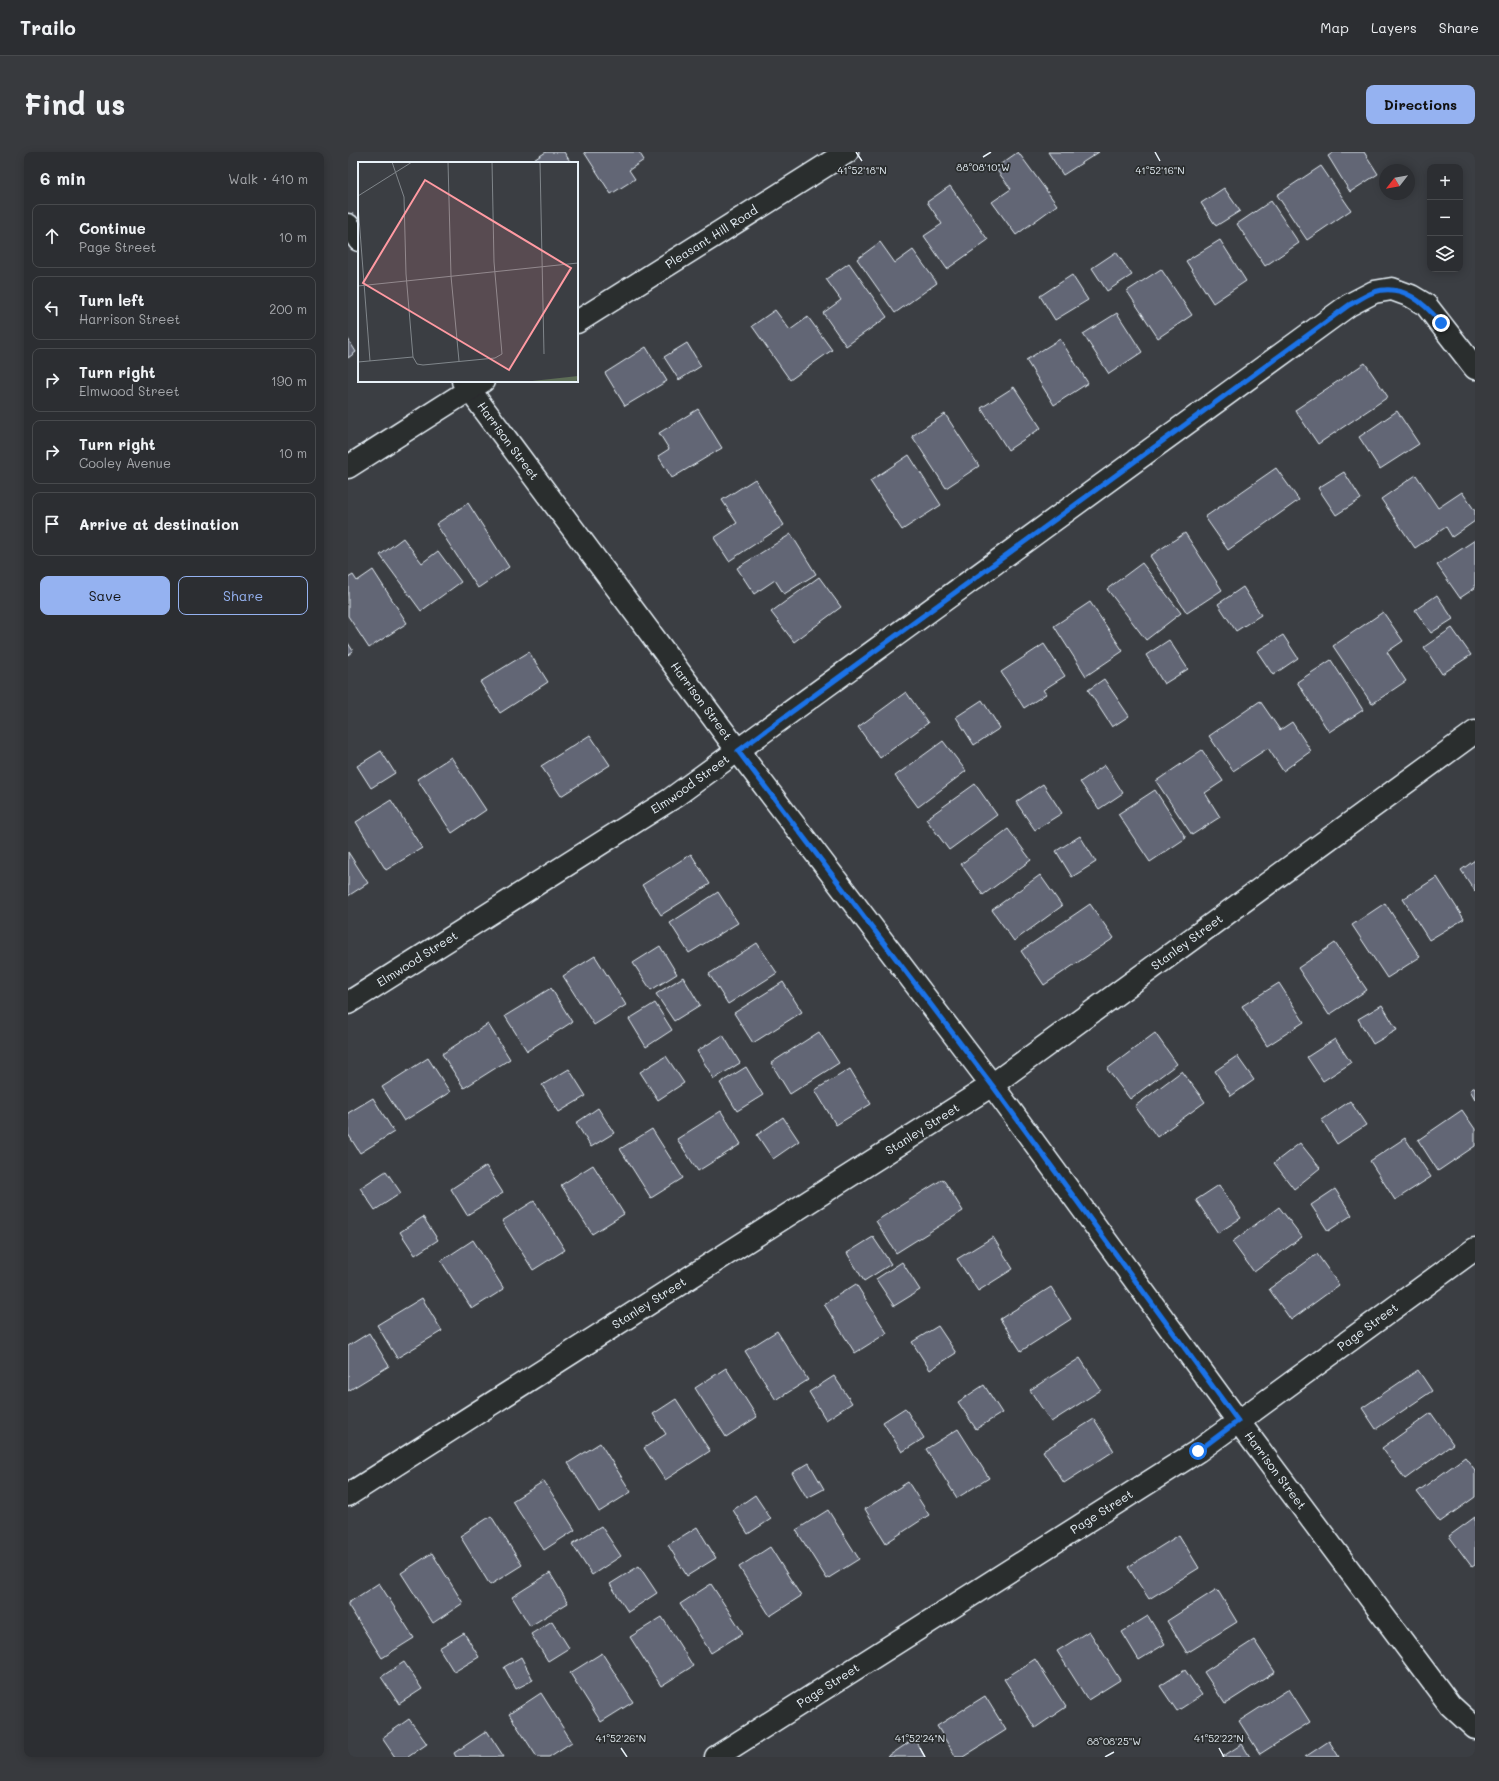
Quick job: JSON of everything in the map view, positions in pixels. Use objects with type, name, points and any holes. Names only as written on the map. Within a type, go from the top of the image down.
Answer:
[{"type":"street","name":"Pleasant Hill Road","points":[[578,321],[847,152]]},
{"type":"street","points":[[348,225],[358,239]]},
{"type":"street","name":"Elmwood Street","points":[[348,1003],[671,798],[738,751],[1349,305],[1374,292],[1392,289],[1411,296],[1426,305],[1475,368]]},
{"type":"street","points":[[348,467],[472,384]]},
{"type":"street","name":"Harrison Street","points":[[472,384],[738,751],[992,1085],[1238,1421],[1450,1705],[1475,1728]]},
{"type":"street","name":"Stanley Street","points":[[348,1495],[992,1085],[1475,732]]},
{"type":"street","name":"Page Street","points":[[716,1757],[1198,1451],[1475,1249]]},
{"type":"building","points":[[546,152],[564,152],[570,162],[531,162]]},
{"type":"building","points":[[584,152],[639,152],[644,160],[629,170],[635,179],[611,194]]},
{"type":"building","points":[[1018,152],[1057,205],[1016,235],[992,202],[1011,189],[995,168]]},
{"type":"building","points":[[1048,152],[1099,152],[1063,175]]},
{"type":"building","points":[[1334,152],[1364,152],[1378,174],[1350,192],[1328,156]]},
{"type":"building","points":[[1321,166],[1351,210],[1307,240],[1277,195]]},
{"type":"building","points":[[950,186],[988,240],[947,269],[924,236],[942,224],[927,202]]},
{"type":"building","points":[[1224,188],[1240,211],[1216,226],[1201,203]]},
{"type":"building","points":[[1271,201],[1299,243],[1265,266],[1237,224]]},
{"type":"building","points":[[1220,240],[1246,281],[1213,303],[1186,261]]},
{"type":"building","points":[[880,242],[895,263],[913,250],[937,283],[895,313],[857,259]]},
{"type":"building","points":[[1116,252],[1132,275],[1107,291],[1092,268]]},
{"type":"building","points":[[849,263],[887,317],[846,346],[823,313],[841,300],[826,279]]},
{"type":"building","points":[[1161,269],[1192,315],[1158,338],[1127,291]]},
{"type":"building","points":[[1072,275],[1088,300],[1055,320],[1040,296]]},
{"type":"building","points":[[775,310],[790,330],[808,317],[832,350],[790,380],[752,326]]},
{"type":"building","points":[[1117,313],[1142,352],[1109,374],[1083,334]]},
{"type":"building","points":[[348,339],[356,352],[348,358]]},
{"type":"building","points":[[1060,339],[1088,383],[1054,405],[1026,360]]},
{"type":"building","points":[[687,343],[701,366],[679,380],[664,357]]},
{"type":"building","points":[[646,347],[667,381],[625,406],[605,373]]},
{"type":"building","points":[[1365,363],[1388,397],[1318,444],[1295,410]]},
{"type":"building","points":[[1014,387],[1041,428],[1008,450],[981,408]]},
{"type":"building","points":[[698,409],[722,448],[672,478],[658,456],[669,449],[659,433]]},
{"type":"building","points":[[1397,411],[1419,444],[1380,469],[1359,437]]},
{"type":"building","points":[[945,414],[979,466],[946,488],[912,436]]},
{"type":"building","points":[[909,455],[941,505],[902,530],[870,481]]},
{"type":"building","points":[[1276,468],[1299,500],[1228,550],[1205,517]]},
{"type":"building","points":[[1344,472],[1361,499],[1336,515],[1318,488]]},
{"type":"building","points":[[1416,475],[1438,508],[1462,492],[1475,511],[1475,521],[1452,537],[1446,527],[1415,548],[1381,499]]},
{"type":"building","points":[[755,479],[784,525],[729,561],[714,538],[737,523],[722,500]]},
{"type":"building","points":[[468,503],[509,567],[478,588],[436,524]]},
{"type":"building","points":[[1185,533],[1222,590],[1187,613],[1150,556]]},
{"type":"building","points":[[791,534],[816,574],[784,594],[775,580],[754,594],[737,568]]},
{"type":"building","points":[[403,538],[422,563],[438,551],[461,582],[421,611],[380,555]]},
{"type":"building","points":[[1475,540],[1475,588],[1460,598],[1437,565]]},
{"type":"building","points":[[1142,563],[1181,613],[1146,640],[1107,589]]},
{"type":"building","points":[[373,570],[407,623],[369,648],[348,616],[348,578],[353,575],[357,581]]},
{"type":"building","points":[[819,577],[841,607],[794,642],[771,612]]},
{"type":"building","points":[[1243,587],[1261,615],[1236,631],[1218,604]]},
{"type":"building","points":[[1437,595],[1453,619],[1431,633],[1415,610]]},
{"type":"building","points":[[1090,602],[1123,651],[1086,676],[1054,626]]},
{"type":"building","points":[[1383,612],[1403,641],[1387,652],[1406,681],[1372,704],[1333,646]]},
{"type":"building","points":[[1452,628],[1471,655],[1442,674],[1424,647]]},
{"type":"building","points":[[1283,635],[1298,658],[1273,675],[1257,651]]},
{"type":"building","points":[[1169,640],[1188,669],[1164,684],[1146,655]]},
{"type":"building","points":[[348,643],[353,651],[348,655]]},
{"type":"building","points":[[1044,644],[1065,676],[1043,690],[1046,694],[1024,708],[1001,672]]},
{"type":"building","points":[[529,652],[548,682],[500,713],[480,682]]},
{"type":"building","points":[[1331,660],[1363,710],[1329,732],[1297,682]]},
{"type":"building","points":[[1104,679],[1129,716],[1112,727],[1088,690]]},
{"type":"building","points":[[906,692],[928,723],[880,758],[858,727]]},
{"type":"building","points":[[982,700],[1000,728],[974,745],[956,717]]},
{"type":"building","points":[[1260,701],[1280,730],[1292,722],[1311,751],[1283,771],[1268,748],[1233,771],[1209,736]]},
{"type":"building","points":[[590,735],[610,765],[561,796],[541,766]]},
{"type":"building","points":[[943,741],[966,771],[918,807],[895,776]]},
{"type":"building","points":[[1202,750],[1223,781],[1205,793],[1220,817],[1192,835],[1156,781]]},
{"type":"building","points":[[381,751],[395,773],[371,788],[357,766]]},
{"type":"building","points":[[451,757],[486,810],[452,833],[417,779]]},
{"type":"building","points":[[1105,765],[1123,793],[1099,809],[1080,782]]},
{"type":"building","points":[[975,784],[997,815],[949,850],[926,819]]},
{"type":"building","points":[[1043,784],[1062,813],[1035,830],[1016,802]]},
{"type":"building","points":[[1155,790],[1186,838],[1150,862],[1118,814]]},
{"type":"building","points":[[391,800],[422,848],[386,870],[356,822]]},
{"type":"building","points":[[1008,829],[1031,860],[983,895],[961,864]]},
{"type":"building","points":[[1080,836],[1096,862],[1072,877],[1056,851]]},
{"type":"building","points":[[348,852],[368,883],[348,896]]},
{"type":"building","points":[[691,854],[710,884],[661,915],[642,885]]},
{"type":"building","points":[[1475,860],[1475,891],[1461,870]]},
{"type":"building","points":[[1040,875],[1062,906],[1014,941],[992,910]]},
{"type":"building","points":[[1437,877],[1464,919],[1429,940],[1403,899]]},
{"type":"building","points":[[718,892],[738,923],[689,953],[670,923]]},
{"type":"building","points":[[1385,903],[1420,957],[1387,978],[1352,925]]},
{"type":"building","points":[[1090,904],[1114,938],[1044,985],[1021,951]]},
{"type":"building","points":[[757,943],[777,973],[728,1004],[709,974]]},
{"type":"building","points":[[1335,943],[1367,990],[1329,1015],[1298,968]]},
{"type":"building","points":[[660,946],[677,974],[651,990],[633,963]]},
{"type":"building","points":[[595,956],[626,1005],[594,1025],[563,976]]},
{"type":"building","points":[[683,977],[700,1005],[674,1021],[656,994]]},
{"type":"building","points":[[783,982],[802,1012],[753,1043],[734,1013]]},
{"type":"building","points":[[1279,983],[1304,1022],[1267,1046],[1242,1006]]},
{"type":"building","points":[[551,988],[572,1022],[527,1051],[505,1016]]},
{"type":"building","points":[[655,1003],[672,1030],[646,1047],[629,1019]]},
{"type":"building","points":[[1382,1005],[1397,1030],[1373,1044],[1358,1019]]},
{"type":"building","points":[[488,1024],[510,1059],[464,1088],[442,1054]]},
{"type":"building","points":[[819,1032],[839,1063],[790,1094],[771,1063]]},
{"type":"building","points":[[1155,1033],[1177,1064],[1130,1099],[1107,1069]]},
{"type":"building","points":[[723,1035],[740,1063],[714,1079],[697,1051]]},
{"type":"building","points":[[1335,1039],[1351,1063],[1323,1081],[1307,1057]]},
{"type":"building","points":[[666,1056],[684,1083],[658,1100],[640,1072]]},
{"type":"building","points":[[1237,1056],[1254,1080],[1231,1096],[1215,1071]]},
{"type":"building","points":[[428,1058],[450,1092],[404,1121],[382,1087]]},
{"type":"building","points":[[746,1067],[763,1095],[737,1111],[720,1083]]},
{"type":"building","points":[[569,1069],[586,1096],[559,1112],[542,1085]]},
{"type":"building","points":[[850,1069],[871,1104],[836,1125],[815,1090]]},
{"type":"building","points":[[1182,1071],[1205,1102],[1157,1137],[1135,1106]]},
{"type":"building","points":[[1475,1087],[1475,1099],[1470,1090]]},
{"type":"building","points":[[373,1098],[394,1132],[360,1153],[348,1134],[348,1113]]},
{"type":"building","points":[[1350,1101],[1366,1125],[1337,1144],[1322,1120]]},
{"type":"building","points":[[598,1108],[614,1133],[591,1147],[576,1123]]},
{"type":"building","points":[[1462,1110],[1475,1129],[1475,1146],[1438,1171],[1418,1140]]},
{"type":"building","points":[[721,1111],[741,1144],[698,1171],[677,1139]]},
{"type":"building","points":[[783,1117],[799,1141],[773,1159],[757,1135]]},
{"type":"building","points":[[652,1129],[683,1178],[651,1198],[620,1149]]},
{"type":"building","points":[[1405,1138],[1431,1177],[1395,1200],[1370,1161]]},
{"type":"building","points":[[1300,1143],[1320,1168],[1294,1189],[1274,1163]]},
{"type":"building","points":[[593,1165],[624,1214],[592,1234],[561,1185]]},
{"type":"building","points":[[486,1166],[503,1193],[467,1215],[451,1189]]},
{"type":"building","points":[[386,1171],[401,1193],[375,1210],[360,1188]]},
{"type":"building","points":[[943,1179],[963,1211],[896,1253],[876,1221]]},
{"type":"building","points":[[1219,1185],[1241,1218],[1218,1233],[1196,1200]]},
{"type":"building","points":[[1335,1189],[1352,1215],[1328,1231],[1311,1205]]},
{"type":"building","points":[[534,1201],[565,1250],[533,1270],[502,1221]]},
{"type":"building","points":[[1279,1207],[1302,1237],[1254,1272],[1232,1242]]},
{"type":"building","points":[[423,1217],[438,1240],[415,1255],[400,1232]]},
{"type":"building","points":[[873,1237],[891,1264],[864,1281],[847,1253]]},
{"type":"building","points":[[993,1237],[1013,1269],[978,1291],[957,1259]]},
{"type":"building","points":[[473,1240],[504,1289],[472,1309],[441,1261]]},
{"type":"building","points":[[1317,1254],[1339,1285],[1291,1320],[1269,1289]]},
{"type":"building","points":[[902,1262],[920,1290],[894,1306],[876,1279]]},
{"type":"building","points":[[856,1284],[887,1333],[855,1353],[824,1304]]},
{"type":"building","points":[[1051,1287],[1071,1319],[1021,1351],[1000,1319]]},
{"type":"building","points":[[422,1298],[442,1331],[397,1358],[377,1325]]},
{"type":"building","points":[[938,1326],[956,1353],[930,1370],[912,1342]]},
{"type":"building","points":[[777,1331],[808,1380],[776,1400],[745,1351]]},
{"type":"building","points":[[369,1333],[389,1366],[348,1391],[348,1346]]},
{"type":"building","points":[[1080,1358],[1101,1390],[1051,1422],[1030,1390]]},
{"type":"building","points":[[726,1368],[757,1417],[726,1437],[695,1388]]},
{"type":"building","points":[[1418,1370],[1432,1391],[1376,1429],[1362,1408]]},
{"type":"building","points":[[834,1376],[852,1403],[826,1420],[809,1392]]},
{"type":"building","points":[[984,1385],[1002,1413],[976,1429],[958,1402]]},
{"type":"building","points":[[676,1399],[710,1451],[665,1480],[644,1448],[666,1434],[653,1414]]},
{"type":"building","points":[[905,1408],[924,1438],[902,1452],[883,1422]]},
{"type":"building","points":[[1431,1413],[1453,1444],[1405,1479],[1382,1448]]},
{"type":"building","points":[[1094,1419],[1114,1451],[1064,1483],[1043,1451]]},
{"type":"building","points":[[958,1429],[989,1478],[957,1498],[926,1449]]},
{"type":"building","points":[[600,1443],[631,1492],[599,1512],[568,1463]]},
{"type":"building","points":[[1465,1457],[1475,1470],[1475,1497],[1440,1522],[1417,1492]]},
{"type":"building","points":[[809,1463],[824,1489],[807,1498],[792,1473]]},
{"type":"building","points":[[544,1481],[575,1530],[544,1550],[512,1501]]},
{"type":"building","points":[[908,1482],[929,1515],[886,1543],[865,1509]]},
{"type":"building","points":[[755,1495],[771,1519],[748,1534],[733,1510]]},
{"type":"building","points":[[828,1510],[859,1559],[827,1579],[796,1530]]},
{"type":"building","points":[[491,1516],[522,1565],[490,1585],[460,1536]]},
{"type":"building","points":[[1475,1517],[1475,1565],[1472,1567],[1449,1536]]},
{"type":"building","points":[[601,1526],[621,1556],[592,1575],[572,1544]]},
{"type":"building","points":[[697,1527],[716,1558],[687,1576],[668,1545]]},
{"type":"building","points":[[1179,1535],[1199,1568],[1149,1599],[1128,1567]]},
{"type":"building","points":[[770,1547],[801,1596],[770,1616],[739,1567]]},
{"type":"building","points":[[432,1553],[463,1603],[433,1623],[401,1573]]},
{"type":"building","points":[[639,1566],[657,1593],[628,1612],[610,1584]]},
{"type":"building","points":[[550,1573],[568,1603],[530,1626],[512,1597]]},
{"type":"building","points":[[379,1583],[414,1638],[382,1658],[348,1605],[348,1603]]},
{"type":"building","points":[[711,1584],[743,1633],[711,1653],[680,1604]]},
{"type":"building","points":[[1217,1589],[1237,1622],[1187,1653],[1167,1621]]},
{"type":"building","points":[[1148,1616],[1165,1644],[1139,1660],[1122,1632]]},
{"type":"building","points":[[662,1617],[693,1666],[661,1686],[630,1637]]},
{"type":"building","points":[[552,1621],[569,1648],[548,1661],[531,1634]]},
{"type":"building","points":[[1089,1631],[1120,1680],[1088,1700],[1057,1651]]},
{"type":"building","points":[[464,1633],[479,1657],[454,1672],[439,1648]]},
{"type":"building","points":[[1254,1640],[1275,1672],[1225,1704],[1204,1672]]},
{"type":"building","points":[[602,1653],[633,1702],[601,1722],[570,1673]]},
{"type":"building","points":[[521,1657],[533,1680],[516,1689],[504,1667]]},
{"type":"building","points":[[1035,1659],[1066,1707],[1035,1728],[1004,1679]]},
{"type":"building","points":[[404,1662],[422,1689],[399,1704],[381,1677]]},
{"type":"building","points":[[1185,1670],[1202,1695],[1177,1711],[1160,1686]]},
{"type":"building","points":[[1289,1689],[1310,1722],[1260,1754],[1239,1721]]},
{"type":"building","points":[[541,1693],[572,1742],[549,1757],[537,1757],[509,1714]]},
{"type":"building","points":[[985,1696],[1006,1730],[963,1757],[956,1757],[937,1726]]},
{"type":"building","points":[[409,1719],[427,1744],[408,1757],[395,1757],[382,1738]]},
{"type":"building","points":[[487,1731],[504,1757],[456,1757],[454,1753]]},
{"type":"building","points":[[914,1739],[925,1757],[887,1757]]},
{"type":"building","points":[[1329,1741],[1339,1757],[1305,1757]]},
{"type":"building","points":[[1242,1744],[1250,1757],[1222,1757]]},
{"type":"route","points":[[1198,1451],[1238,1421],[992,1085],[738,751],[1349,305],[1374,292],[1392,289],[1411,296],[1426,305],[1441,323]]}]
